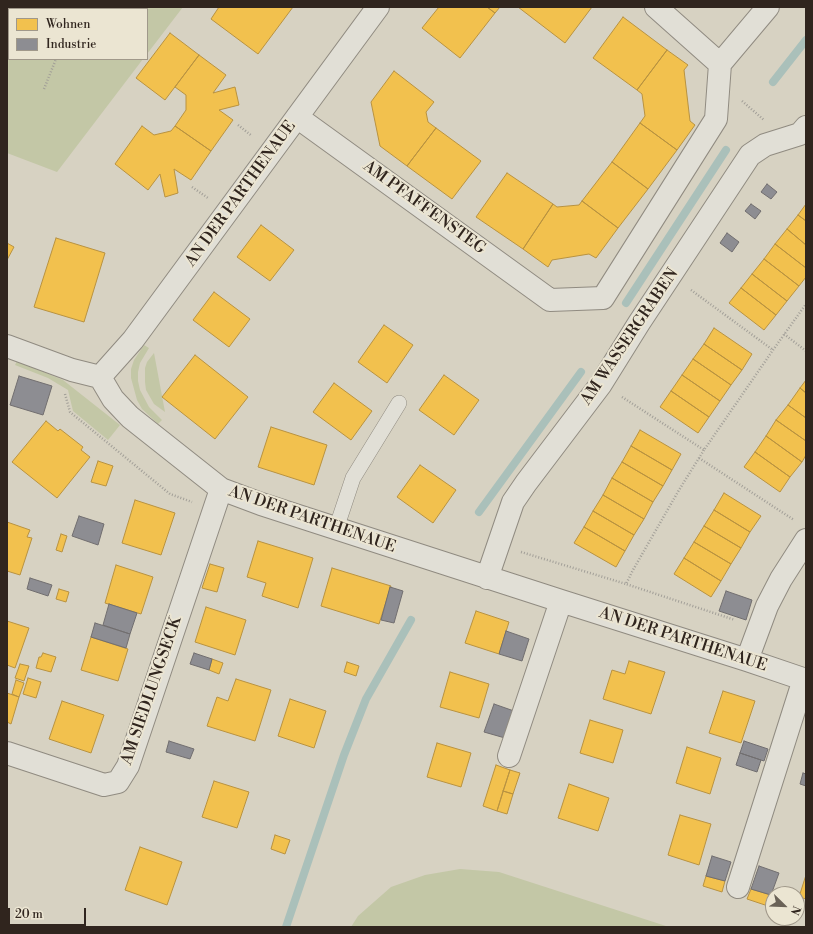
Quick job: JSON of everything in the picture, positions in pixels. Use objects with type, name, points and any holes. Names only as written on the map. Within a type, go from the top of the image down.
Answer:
[{"type":"street","name":"AN DER PARTHENAUE","points":[[378,7],[133,340],[100,378],[113,398],[130,417],[221,489],[336,529],[561,602],[747,660],[805,680],[738,887]]},
{"type":"street","points":[[656,7],[720,73],[768,7]]},
{"type":"street","name":"AM PFAFFENSTEG","points":[[297,117],[550,300],[603,298],[716,119],[720,73]]},
{"type":"street","name":"AM WASSERGRABEN","points":[[487,578],[513,502],[601,384],[639,323],[750,155],[765,145],[804,133]]},
{"type":"street","points":[[7,346],[72,370],[100,378]]},
{"type":"street","name":"AM SIEDLUNGSECK","points":[[7,753],[104,785],[118,782],[128,766],[221,489]]},
{"type":"street","points":[[747,660],[767,606],[802,531]]},
{"type":"street","points":[[509,756],[561,602]]},
{"type":"lane","points":[[336,529],[353,478],[399,403]]},
{"type":"path","points":[[44,89],[56,60]]},
{"type":"path","points":[[720,73],[770,124],[787,123],[804,133]]},
{"type":"path","points":[[238,125],[255,138]]},
{"type":"path","points":[[192,187],[209,199]]},
{"type":"path","points":[[671,275],[773,350]]},
{"type":"path","points":[[626,584],[632,570],[704,450],[806,304]]},
{"type":"path","points":[[784,334],[806,351]]},
{"type":"path","points":[[601,384],[704,450]]},
{"type":"path","points":[[64,390],[70,412],[170,494],[214,509]]},
{"type":"path","points":[[699,458],[802,531]]},
{"type":"path","points":[[498,545],[626,584],[759,628]]},
{"type":"green space","points":[[7,7],[183,7],[148,53],[148,8],[8,8],[8,60],[142,60],[57,172],[7,153]]},
{"type":"green space","points":[[144,345],[149,348],[140,363],[138,381],[140,390],[149,407],[162,420],[158,424],[142,409],[137,400],[131,378],[131,369],[134,360]]},
{"type":"green space","points":[[154,353],[165,412],[154,404],[146,390],[145,368],[147,362]]},
{"type":"green space","points":[[17,361],[63,380],[120,425],[108,440],[73,411],[68,390],[48,378],[15,365]]},
{"type":"green space","points":[[460,869],[499,872],[669,927],[351,927],[358,916],[391,887],[425,875]]},
{"type":"building: Wohnen","points":[[219,7],[293,7],[258,54],[211,19]]},
{"type":"building: Wohnen","points":[[439,7],[487,7],[495,13],[460,58],[422,28]]},
{"type":"building: Wohnen","points":[[487,7],[500,7],[495,13]]},
{"type":"building: Wohnen","points":[[518,7],[592,7],[565,43]]},
{"type":"building: Wohnen","points":[[623,17],[667,50],[637,90],[593,58]]},
{"type":"building: Wohnen","points":[[170,33],[199,55],[165,100],[136,78]]},
{"type":"building: Wohnen","points":[[667,50],[688,65],[684,70],[690,121],[695,125],[677,150],[640,123],[645,116],[642,94],[637,90]]},
{"type":"building: Wohnen","points":[[199,55],[226,75],[213,93],[235,87],[239,105],[219,110],[233,120],[211,151],[175,126],[186,110],[186,95],[175,87]]},
{"type":"building: Wohnen","points":[[394,71],[434,102],[426,112],[428,122],[436,128],[407,166],[380,146],[371,102]]},
{"type":"building: Wohnen","points":[[640,123],[677,150],[648,189],[612,162]]},
{"type":"building: Wohnen","points":[[142,126],[154,135],[171,131],[175,126],[211,151],[191,180],[174,169],[178,193],[165,197],[160,174],[148,190],[115,164]]},
{"type":"building: Wohnen","points":[[436,128],[481,161],[452,199],[407,166]]},
{"type":"building: Wohnen","points":[[612,162],[648,189],[618,228],[582,201]]},
{"type":"building: Wohnen","points":[[507,173],[553,204],[523,249],[476,217]]},
{"type":"building: Wohnen","points":[[582,201],[618,228],[596,258],[589,254],[552,260],[548,267],[523,249],[553,204],[557,207],[579,205]]},
{"type":"building: Wohnen","points":[[806,204],[806,221],[798,215]]},
{"type":"building: Wohnen","points":[[798,215],[806,221],[806,245],[787,229]]},
{"type":"building: Wohnen","points":[[261,225],[294,250],[270,281],[237,257]]},
{"type":"building: Wohnen","points":[[787,229],[806,245],[806,268],[775,244]]},
{"type":"building: Wohnen","points":[[56,238],[105,253],[84,322],[34,307]]},
{"type":"building: Wohnen","points":[[7,243],[14,247],[7,260]]},
{"type":"building: Wohnen","points":[[775,244],[806,268],[806,277],[799,286],[764,259]]},
{"type":"building: Wohnen","points":[[764,259],[799,286],[787,301],[752,274]]},
{"type":"building: Wohnen","points":[[752,274],[787,301],[776,315],[741,288]]},
{"type":"building: Wohnen","points":[[741,288],[776,315],[764,330],[729,303]]},
{"type":"building: Wohnen","points":[[214,292],[250,319],[229,347],[193,320]]},
{"type":"building: Wohnen","points":[[384,325],[413,345],[387,383],[358,362]]},
{"type":"building: Wohnen","points":[[714,328],[752,354],[742,370],[704,344]]},
{"type":"building: Wohnen","points":[[704,344],[742,370],[731,385],[693,359]]},
{"type":"building: Wohnen","points":[[195,355],[248,397],[215,439],[162,397]]},
{"type":"building: Wohnen","points":[[693,359],[731,385],[720,401],[682,375]]},
{"type":"building: Wohnen","points":[[444,375],[479,400],[454,435],[419,410]]},
{"type":"building: Wohnen","points":[[682,375],[720,401],[709,417],[671,391]]},
{"type":"building: Wohnen","points":[[806,380],[806,393],[800,388]]},
{"type":"building: Wohnen","points":[[334,383],[372,411],[351,440],[313,412]]},
{"type":"building: Wohnen","points":[[800,388],[806,393],[806,418],[788,405]]},
{"type":"building: Wohnen","points":[[671,391],[709,417],[698,433],[660,407]]},
{"type":"building: Wohnen","points":[[788,405],[806,418],[806,441],[776,420]]},
{"type":"building: Wohnen","points":[[776,420],[806,441],[806,455],[802,462],[766,436]]},
{"type":"building: Wohnen","points":[[46,421],[58,431],[60,429],[83,447],[81,450],[90,457],[57,498],[12,462]]},
{"type":"building: Wohnen","points":[[271,427],[327,445],[314,485],[258,467]]},
{"type":"building: Wohnen","points":[[640,430],[681,454],[672,470],[631,446]]},
{"type":"building: Wohnen","points":[[766,436],[802,462],[790,477],[755,452]]},
{"type":"building: Wohnen","points":[[631,446],[672,470],[663,486],[622,462]]},
{"type":"building: Wohnen","points":[[755,452],[790,477],[780,492],[744,467]]},
{"type":"building: Wohnen","points":[[98,461],[113,466],[106,486],[91,482]]},
{"type":"building: Wohnen","points":[[622,462],[663,486],[653,502],[612,478]]},
{"type":"building: Wohnen","points":[[420,465],[456,490],[433,523],[397,497]]},
{"type":"building: Wohnen","points":[[612,478],[653,502],[644,519],[603,495]]},
{"type":"building: Wohnen","points":[[724,493],[761,516],[750,532],[714,510]]},
{"type":"building: Wohnen","points":[[603,495],[644,519],[634,535],[593,511]]},
{"type":"building: Wohnen","points":[[135,500],[175,513],[161,555],[122,543]]},
{"type":"building: Wohnen","points":[[714,510],[750,532],[741,548],[704,526]]},
{"type":"building: Wohnen","points":[[593,511],[634,535],[625,551],[584,527]]},
{"type":"building: Wohnen","points":[[7,522],[30,530],[27,537],[32,538],[20,575],[7,571]]},
{"type":"building: Wohnen","points":[[704,526],[741,548],[731,564],[694,542]]},
{"type":"building: Wohnen","points":[[584,527],[625,551],[616,567],[574,543]]},
{"type":"building: Wohnen","points":[[61,534],[67,536],[62,552],[56,550]]},
{"type":"building: Wohnen","points":[[258,541],[313,558],[298,608],[262,596],[266,583],[247,577]]},
{"type":"building: Wohnen","points":[[694,542],[731,564],[721,581],[684,558]]},
{"type":"building: Wohnen","points":[[684,558],[721,581],[711,597],[674,574]]},
{"type":"building: Wohnen","points":[[210,564],[224,568],[217,592],[202,588]]},
{"type":"building: Wohnen","points":[[116,565],[153,577],[141,614],[105,603]]},
{"type":"building: Wohnen","points":[[332,568],[391,586],[379,624],[321,606]]},
{"type":"building: Wohnen","points":[[59,589],[69,592],[66,602],[56,599]]},
{"type":"building: Wohnen","points":[[206,607],[246,620],[235,655],[195,642]]},
{"type":"building: Wohnen","points":[[476,611],[509,622],[499,654],[465,643]]},
{"type":"building: Wohnen","points":[[7,621],[29,628],[15,668],[7,665]]},
{"type":"building: Wohnen","points":[[91,637],[128,649],[118,681],[81,670]]},
{"type":"building: Wohnen","points":[[43,653],[56,657],[51,672],[36,668],[39,657],[41,657]]},
{"type":"building: Wohnen","points":[[212,659],[223,663],[219,674],[209,670]]},
{"type":"building: Wohnen","points":[[629,661],[665,672],[651,714],[603,699],[612,670],[625,674]]},
{"type":"building: Wohnen","points":[[347,662],[359,666],[356,676],[344,672]]},
{"type":"building: Wohnen","points":[[20,664],[29,666],[24,681],[15,678]]},
{"type":"building: Wohnen","points":[[450,672],[489,684],[479,718],[440,707]]},
{"type":"building: Wohnen","points":[[28,678],[41,682],[36,698],[23,694]]},
{"type":"building: Wohnen","points":[[236,679],[271,690],[255,741],[207,726],[217,697],[228,701]]},
{"type":"building: Wohnen","points":[[16,680],[24,683],[19,697],[12,694]]},
{"type":"building: Wohnen","points":[[723,691],[755,701],[741,743],[709,733]]},
{"type":"building: Wohnen","points":[[7,693],[19,697],[11,724],[7,722]]},
{"type":"building: Wohnen","points":[[290,699],[326,711],[314,748],[278,736]]},
{"type":"building: Wohnen","points":[[62,701],[104,715],[91,753],[49,739]]},
{"type":"building: Wohnen","points":[[590,720],[623,730],[613,763],[580,753]]},
{"type":"building: Wohnen","points":[[437,743],[471,753],[461,787],[427,777]]},
{"type":"building: Wohnen","points":[[687,747],[721,758],[710,794],[676,783]]},
{"type":"building: Wohnen","points":[[496,765],[510,770],[497,811],[483,806]]},
{"type":"building: Wohnen","points":[[510,770],[520,773],[513,794],[503,791]]},
{"type":"building: Wohnen","points":[[214,781],[249,792],[237,828],[202,817]]},
{"type":"building: Wohnen","points":[[569,784],[609,798],[598,831],[558,818]]},
{"type":"building: Wohnen","points":[[503,791],[513,794],[507,814],[497,811]]},
{"type":"building: Wohnen","points":[[680,815],[711,824],[699,865],[668,855]]},
{"type":"building: Wohnen","points":[[275,835],[290,840],[285,854],[271,849]]},
{"type":"building: Wohnen","points":[[140,847],[182,862],[167,905],[125,890]]},
{"type":"building: Wohnen","points":[[806,875],[806,899],[805,886],[802,886]]},
{"type":"building: Wohnen","points":[[706,876],[725,881],[722,892],[703,886]]},
{"type":"building: Wohnen","points":[[751,889],[765,893],[765,905],[747,899]]},
{"type":"building: Industrie","points":[[767,184],[777,192],[771,199],[761,192]]},
{"type":"building: Industrie","points":[[751,204],[761,211],[755,219],[745,211]]},
{"type":"building: Industrie","points":[[727,233],[739,242],[732,252],[720,243]]},
{"type":"building: Industrie","points":[[19,376],[52,386],[43,415],[10,405]]},
{"type":"building: Industrie","points":[[79,516],[104,524],[98,545],[72,536]]},
{"type":"building: Industrie","points":[[30,578],[52,585],[48,596],[27,589]]},
{"type":"building: Industrie","points":[[390,587],[403,591],[394,623],[381,620]]},
{"type":"building: Industrie","points":[[726,591],[752,600],[746,620],[719,611]]},
{"type":"building: Industrie","points":[[109,604],[137,613],[130,634],[103,625]]},
{"type":"building: Industrie","points":[[95,623],[130,634],[126,648],[91,637]]},
{"type":"building: Industrie","points":[[506,631],[529,639],[522,661],[499,654]]},
{"type":"building: Industrie","points":[[194,653],[212,659],[209,670],[190,664]]},
{"type":"building: Industrie","points":[[494,704],[514,711],[505,738],[484,732]]},
{"type":"building: Industrie","points":[[169,741],[194,749],[190,759],[166,752]]},
{"type":"building: Industrie","points":[[744,741],[768,749],[764,761],[740,753]]},
{"type":"building: Industrie","points":[[740,753],[761,760],[757,772],[736,765]]},
{"type":"building: Industrie","points":[[803,773],[806,774],[806,786],[800,784]]},
{"type":"building: Industrie","points":[[712,856],[731,862],[725,881],[706,876]]},
{"type":"building: Industrie","points":[[759,866],[779,873],[774,886],[765,886],[765,893],[751,889]]},
{"type":"waterway","points":[[773,82],[806,40]]},
{"type":"waterway","points":[[626,303],[726,150]]},
{"type":"waterway","points":[[479,512],[581,372]]},
{"type":"waterway","points":[[286,927],[344,755],[366,699],[411,620]]}]
